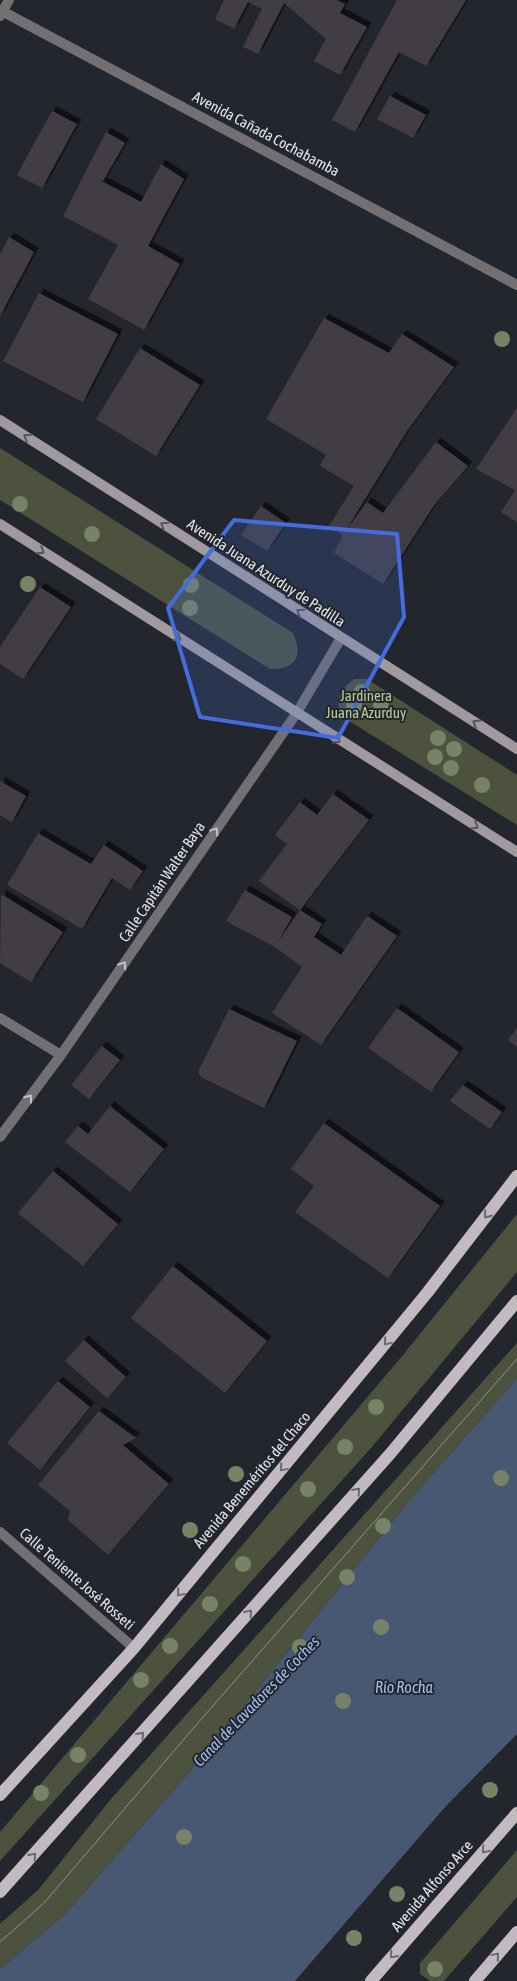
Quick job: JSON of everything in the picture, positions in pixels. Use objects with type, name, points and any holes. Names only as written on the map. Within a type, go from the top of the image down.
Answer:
[{"type":"main road","name":"Avenida Juana Azurduy de Padilla","points":[[0,420],[517,750]]},
{"type":"main road","points":[[0,524],[296,714],[517,852]]},
{"type":"main road","name":"Avenida Beneméritos del Chaco","points":[[0,1795],[134,1648],[427,1293],[517,1176]]},
{"type":"main road","points":[[0,1892],[390,1454],[517,1301]]},
{"type":"main road","name":"Avenida Alfonso Arce","points":[[371,1981],[517,1813]]},
{"type":"main road","points":[[475,1981],[517,1932]]},
{"type":"street","points":[[1,12],[9,0]]},
{"type":"street","name":"Avenida Cañada Cochabamba","points":[[1,12],[517,286]]},
{"type":"street","name":"Calle Capitán Walter Baya","points":[[0,1137],[61,1055],[296,714],[342,638]]},
{"type":"street","points":[[0,1018],[61,1055]]},
{"type":"street","name":"Calle Teniente José Rosseti","points":[[0,1532],[134,1648]]},
{"type":"highlighted area","points":[[234,520],[397,534],[404,617],[338,738],[200,717],[168,608]]},
{"type":"green space","name":"Jardinera Juana Azurduy","points":[[0,448],[293,633],[298,648],[295,660],[286,667],[270,669],[0,500]]},
{"type":"green space","name":"Jardinera Juana Azurduy","points":[[354,679],[367,679],[517,775],[517,825],[341,716],[339,710],[340,695],[345,687]]},
{"type":"green space","points":[[517,1214],[517,1272],[371,1448],[0,1861],[0,1832],[403,1355]]},
{"type":"green space","points":[[517,1343],[517,1378],[414,1495],[200,1760],[65,1914],[0,1969],[0,1924],[39,1889],[111,1799]]},
{"type":"green space","points":[[517,1850],[517,1897],[444,1981],[430,1981],[420,1974],[420,1963]]},
{"type":"water","name":"Río Rocha","points":[[517,1378],[517,1734],[446,1806],[295,1981],[0,1981],[0,1969],[65,1914],[200,1760],[414,1495]]},
{"type":"building","points":[[224,0],[337,0],[345,4],[340,13],[367,27],[340,75],[314,61],[326,39],[284,3],[258,54],[243,47],[262,9],[248,2],[234,29],[215,19]]},
{"type":"building","points":[[397,0],[466,0],[426,66],[399,52],[355,132],[332,120]]},
{"type":"building","points":[[390,96],[426,115],[413,138],[377,119]]},
{"type":"building","points":[[52,111],[77,124],[42,188],[17,175]]},
{"type":"building","points":[[106,132],[125,143],[103,181],[94,177],[141,202],[161,164],[184,179],[148,246],[180,264],[144,330],[88,299],[118,245],[63,216]]},
{"type":"building","points":[[9,237],[34,252],[0,316],[0,254]]},
{"type":"building","points":[[39,293],[118,334],[83,402],[3,361]]},
{"type":"building","points":[[324,318],[389,353],[402,334],[454,367],[407,431],[346,530],[367,502],[383,513],[436,442],[468,466],[435,504],[383,584],[334,553],[343,535],[329,526],[354,486],[320,466],[326,455],[266,419]]},
{"type":"building","points":[[140,348],[200,385],[156,456],[96,419]]},
{"type":"building","points":[[517,408],[517,522],[501,512],[515,490],[476,469]]},
{"type":"building","points":[[261,506],[286,523],[267,551],[241,535]]},
{"type":"building","points":[[40,587],[71,607],[23,679],[0,664],[0,647]]},
{"type":"building","points":[[0,781],[26,796],[12,822],[0,815]]},
{"type":"building","points":[[333,794],[369,820],[300,910],[259,881],[287,844],[275,835],[300,802],[317,815]]},
{"type":"building","points":[[38,833],[91,864],[104,845],[143,871],[130,890],[112,878],[82,929],[7,885]]},
{"type":"building","points":[[245,890],[292,917],[277,943],[300,910],[322,924],[314,937],[341,955],[367,916],[397,936],[321,1045],[272,1013],[302,967],[275,947],[226,921]]},
{"type":"building","points":[[1,894],[63,932],[31,982],[0,963]]},
{"type":"building","points":[[397,1008],[459,1052],[431,1092],[368,1048]]},
{"type":"building","points":[[229,1009],[297,1041],[264,1108],[201,1077],[198,1072]]},
{"type":"building","points":[[517,1028],[517,1047],[508,1040]]},
{"type":"building","points":[[102,1046],[120,1060],[89,1099],[71,1085]]},
{"type":"building","points":[[463,1085],[502,1112],[490,1129],[450,1101]]},
{"type":"building","points":[[110,1106],[164,1149],[130,1192],[65,1142],[78,1126],[88,1134]]},
{"type":"building","points":[[324,1123],[440,1206],[388,1278],[295,1212],[314,1186],[291,1169]]},
{"type":"building","points":[[53,1171],[118,1224],[83,1266],[18,1213]]},
{"type":"building","points":[[173,1266],[267,1341],[225,1393],[131,1318]]},
{"type":"building","points":[[84,1340],[126,1377],[107,1398],[65,1361]]},
{"type":"building","points":[[58,1381],[90,1407],[40,1470],[7,1443]]},
{"type":"building","points":[[99,1411],[136,1438],[123,1445],[169,1484],[108,1555],[68,1520],[70,1511],[38,1485]]},
{"type":"tram line","points":[[0,1942],[44,1903],[197,1724],[517,1359]]},
{"type":"water label","name":"Canal de Lavadores de Coches","points":[[256,1701]]}]
